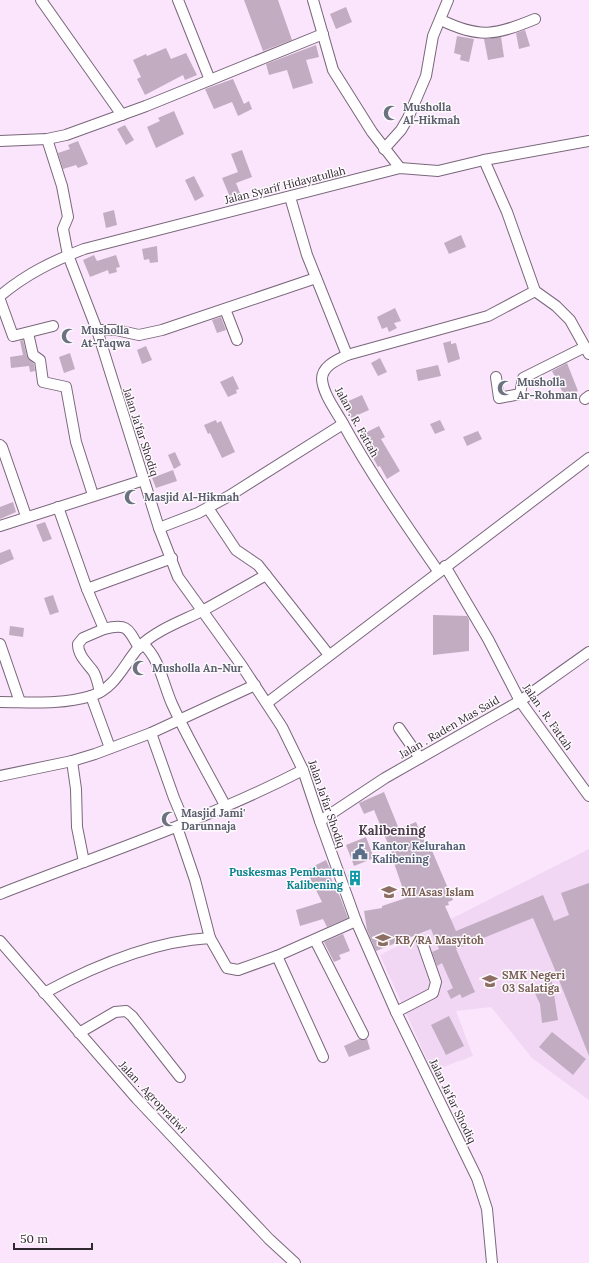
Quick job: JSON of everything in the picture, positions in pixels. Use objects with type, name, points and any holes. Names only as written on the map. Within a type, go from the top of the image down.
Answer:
[{"type":"street","points":[[41,0],[122,115]]},
{"type":"street","points":[[178,0],[210,80]]},
{"type":"street","points":[[313,0],[334,70],[384,149],[400,168]]},
{"type":"street","points":[[384,149],[401,130],[408,118],[426,76],[433,36],[441,20],[448,0]]},
{"type":"street","points":[[441,20],[460,30],[477,34],[508,30],[535,19]]},
{"type":"street","points":[[0,141],[46,139],[66,135],[122,115],[323,34]]},
{"type":"street","name":"Jalan Ja'far Shodiq","points":[[46,139],[62,186],[68,217],[63,230],[68,255],[97,330],[144,480],[178,577],[267,703],[282,727],[303,770],[356,922],[396,1012],[477,1178],[487,1209],[492,1263]]},
{"type":"street","name":"Jalan Syarif Hidayatullah","points":[[0,296],[29,273],[84,249],[400,168],[438,171],[484,160],[589,141]]},
{"type":"street","points":[[484,160],[507,212],[535,291],[556,306],[570,320],[587,350],[523,378],[520,394],[499,398],[496,377]]},
{"type":"street","points":[[290,197],[316,278],[347,355]]},
{"type":"street","points":[[97,330],[116,330],[138,335],[162,330],[316,278]]},
{"type":"street","name":"Jalan . R. Fattah","points":[[535,291],[488,316],[347,355],[327,366],[322,379],[329,398],[372,472],[442,568],[488,639],[520,700],[589,796]]},
{"type":"street","points":[[0,300],[12,335],[28,333],[53,326]]},
{"type":"street","points":[[225,309],[237,340]]},
{"type":"street","points":[[28,333],[33,355],[40,360],[43,382],[66,387],[76,442],[93,495]]},
{"type":"street","points":[[160,528],[208,508],[343,424]]},
{"type":"street","points":[[0,445],[26,516]]},
{"type":"street","points":[[267,703],[442,568],[589,458]]},
{"type":"street","points":[[0,526],[26,516],[144,480]]},
{"type":"street","points":[[58,507],[87,589],[104,629]]},
{"type":"street","points":[[208,508],[236,550],[258,565],[329,655]]},
{"type":"street","points":[[87,589],[172,558]]},
{"type":"street","points":[[0,702],[47,704],[96,694],[125,669],[141,646],[179,621],[202,611],[266,575]]},
{"type":"street","points":[[110,748],[96,694],[93,671],[86,664],[78,650],[78,644],[83,638],[104,629],[119,626],[130,631],[141,646],[149,650],[154,658],[172,704],[226,807]]},
{"type":"street","points":[[0,644],[20,702]]},
{"type":"street","name":"Jalan . Raden Mas Said","points":[[320,821],[385,778],[520,700],[589,652]]},
{"type":"street","points":[[0,776],[72,761],[110,748],[181,720],[255,685]]},
{"type":"street","points":[[399,728],[420,758]]},
{"type":"street","points":[[151,733],[178,811],[210,938],[227,968],[238,970],[277,956],[356,922]]},
{"type":"street","points":[[72,761],[76,789],[77,827],[84,862]]},
{"type":"street","points":[[0,894],[181,826],[226,807],[303,770]]},
{"type":"street","points":[[44,993],[71,979],[118,959],[158,947],[210,938]]},
{"type":"street","points":[[315,940],[363,1034]]},
{"type":"street","name":"Jalan . Agropratiwi","points":[[0,941],[137,1099],[269,1239],[295,1263]]},
{"type":"street","points":[[396,1012],[433,993],[436,988],[436,982],[422,942]]},
{"type":"street","points":[[277,956],[323,1058]]},
{"type":"street","points":[[79,1033],[115,1012],[126,1011],[132,1016],[180,1077]]},
{"type":"shaded area","name":"SMK Negeri 03 Salatiga","points":[[589,849],[589,1100],[532,1058],[491,1007],[456,1011],[473,1056],[432,1071],[380,955]]},
{"type":"building","points":[[244,0],[278,0],[292,40],[263,51]]},
{"type":"building","points":[[346,7],[352,22],[336,29],[330,14]]},
{"type":"building","points":[[525,30],[530,46],[519,49],[516,33]]},
{"type":"building","points":[[457,36],[474,39],[469,62],[460,60],[461,55],[454,53]]},
{"type":"building","points":[[501,37],[504,57],[488,60],[484,39]]},
{"type":"building","points":[[316,45],[319,57],[306,60],[313,83],[293,89],[287,70],[269,75],[266,64]]},
{"type":"building","points":[[166,48],[171,59],[186,53],[197,75],[185,80],[183,75],[145,95],[137,79],[141,77],[133,60]]},
{"type":"building","points":[[233,79],[244,104],[249,101],[252,109],[238,116],[232,102],[214,109],[205,89]]},
{"type":"building","points":[[174,111],[184,134],[156,148],[147,127],[160,121],[158,118]]},
{"type":"building","points":[[125,125],[134,140],[126,145],[117,129]]},
{"type":"building","points":[[78,141],[88,164],[78,168],[76,165],[63,169],[58,153],[70,149],[68,145]]},
{"type":"building","points":[[242,150],[252,177],[236,183],[240,193],[230,197],[222,178],[238,172],[231,154]]},
{"type":"building","points":[[194,176],[204,196],[195,201],[185,180]]},
{"type":"building","points":[[114,210],[117,225],[106,228],[103,213]]},
{"type":"building","points":[[461,235],[466,247],[449,254],[444,243]]},
{"type":"building","points":[[157,246],[158,262],[150,263],[149,259],[144,260],[142,249]]},
{"type":"building","points":[[94,255],[97,261],[116,255],[120,267],[116,268],[117,272],[109,274],[108,270],[90,277],[83,260]]},
{"type":"building","points":[[395,308],[401,321],[394,323],[397,328],[389,332],[387,327],[382,329],[377,317]]},
{"type":"building","points":[[221,317],[226,330],[217,333],[212,320]]},
{"type":"building","points":[[23,340],[27,356],[34,364],[35,371],[30,372],[29,366],[11,368],[10,357],[23,355],[20,341]]},
{"type":"building","points":[[451,341],[451,344],[456,343],[460,359],[448,363],[443,343]]},
{"type":"building","points":[[146,346],[152,360],[142,364],[137,350]]},
{"type":"building","points":[[70,353],[75,369],[64,373],[59,357]]},
{"type":"building","points":[[380,358],[387,372],[378,376],[371,363]]},
{"type":"building","points":[[567,363],[578,391],[565,397],[552,371]]},
{"type":"building","points":[[438,365],[441,376],[418,381],[416,370]]},
{"type":"building","points":[[233,376],[239,389],[236,390],[237,393],[228,397],[220,382]]},
{"type":"building","points":[[362,395],[369,410],[351,418],[344,403]]},
{"type":"building","points":[[216,420],[217,423],[221,421],[235,452],[222,458],[210,433],[208,434],[204,425]]},
{"type":"building","points":[[440,420],[445,430],[435,434],[430,424]]},
{"type":"building","points":[[379,426],[385,437],[381,439],[400,471],[387,479],[380,466],[378,467],[361,435]]},
{"type":"building","points":[[478,431],[482,439],[467,446],[463,437]]},
{"type":"building","points":[[175,452],[181,465],[174,469],[168,455]]},
{"type":"building","points":[[173,470],[177,481],[156,488],[152,478]]},
{"type":"building","points":[[13,502],[16,512],[0,519],[0,507]]},
{"type":"building","points":[[45,522],[52,539],[43,542],[36,525]]},
{"type":"building","points":[[10,549],[14,559],[0,565],[0,553]]},
{"type":"building","points":[[53,595],[59,612],[50,615],[44,598]]},
{"type":"building","points":[[433,615],[467,616],[469,620],[469,651],[433,655]]},
{"type":"building","points":[[10,626],[24,628],[23,637],[9,635]]},
{"type":"building","points":[[384,792],[399,829],[416,822],[427,847],[430,846],[453,900],[448,902],[449,905],[445,906],[456,931],[543,895],[554,921],[569,915],[561,893],[589,883],[589,1056],[533,918],[456,949],[475,992],[462,998],[460,994],[451,999],[447,991],[453,988],[442,963],[437,966],[432,952],[439,949],[431,929],[376,951],[367,930],[364,911],[382,908],[382,906],[406,898],[394,863],[396,863],[374,810],[364,814],[359,803]]},
{"type":"building","name":"Kantor Kelurahan Kalibening","points":[[366,837],[374,858],[354,866],[346,845]]},
{"type":"building","points":[[326,860],[331,871],[328,872],[348,918],[327,927],[323,919],[300,926],[296,910],[322,902],[306,870]]},
{"type":"building","name":"Puskesmas Pembantu Kalibening","points":[[357,871],[362,881],[352,885],[348,875]]},
{"type":"building","points":[[343,934],[350,951],[339,955],[341,959],[334,962],[324,942]]},
{"type":"building","points":[[552,981],[558,1020],[542,1023],[540,1004],[533,989]]},
{"type":"building","points":[[449,1016],[464,1046],[446,1055],[431,1025]]},
{"type":"building","points":[[552,1032],[586,1059],[573,1075],[539,1047]]},
{"type":"building","points":[[359,1039],[367,1039],[370,1049],[349,1057],[344,1046]]},
{"type":"place","name":"Musholla Al-Hikmah","points":[[391,113]]},
{"type":"place","name":"Musholla At-Taqwa","points":[[69,336]]},
{"type":"place","name":"Musholla Ar-Rohman","points":[[505,388]]},
{"type":"place","name":"Masjid Al-Hikmah","points":[[132,497]]},
{"type":"place","name":"Musholla An-Nur","points":[[140,668]]},
{"type":"place","name":"Masjid Jami' Darunnaja","points":[[169,819]]},
{"type":"place","name":"Kantor Kelurahan Kalibening","points":[[360,852]]},
{"type":"place","name":"Puskesmas Pembantu Kalibening","points":[[355,878]]},
{"type":"place","name":"MI Asas Islam","points":[[389,892]]},
{"type":"place","name":"KB/RA Masyitoh","points":[[383,940]]},
{"type":"place","name":"SMK Negeri 03 Salatiga","points":[[490,981]]},
{"type":"district","name":"Kalibening","points":[[392,830]]}]
